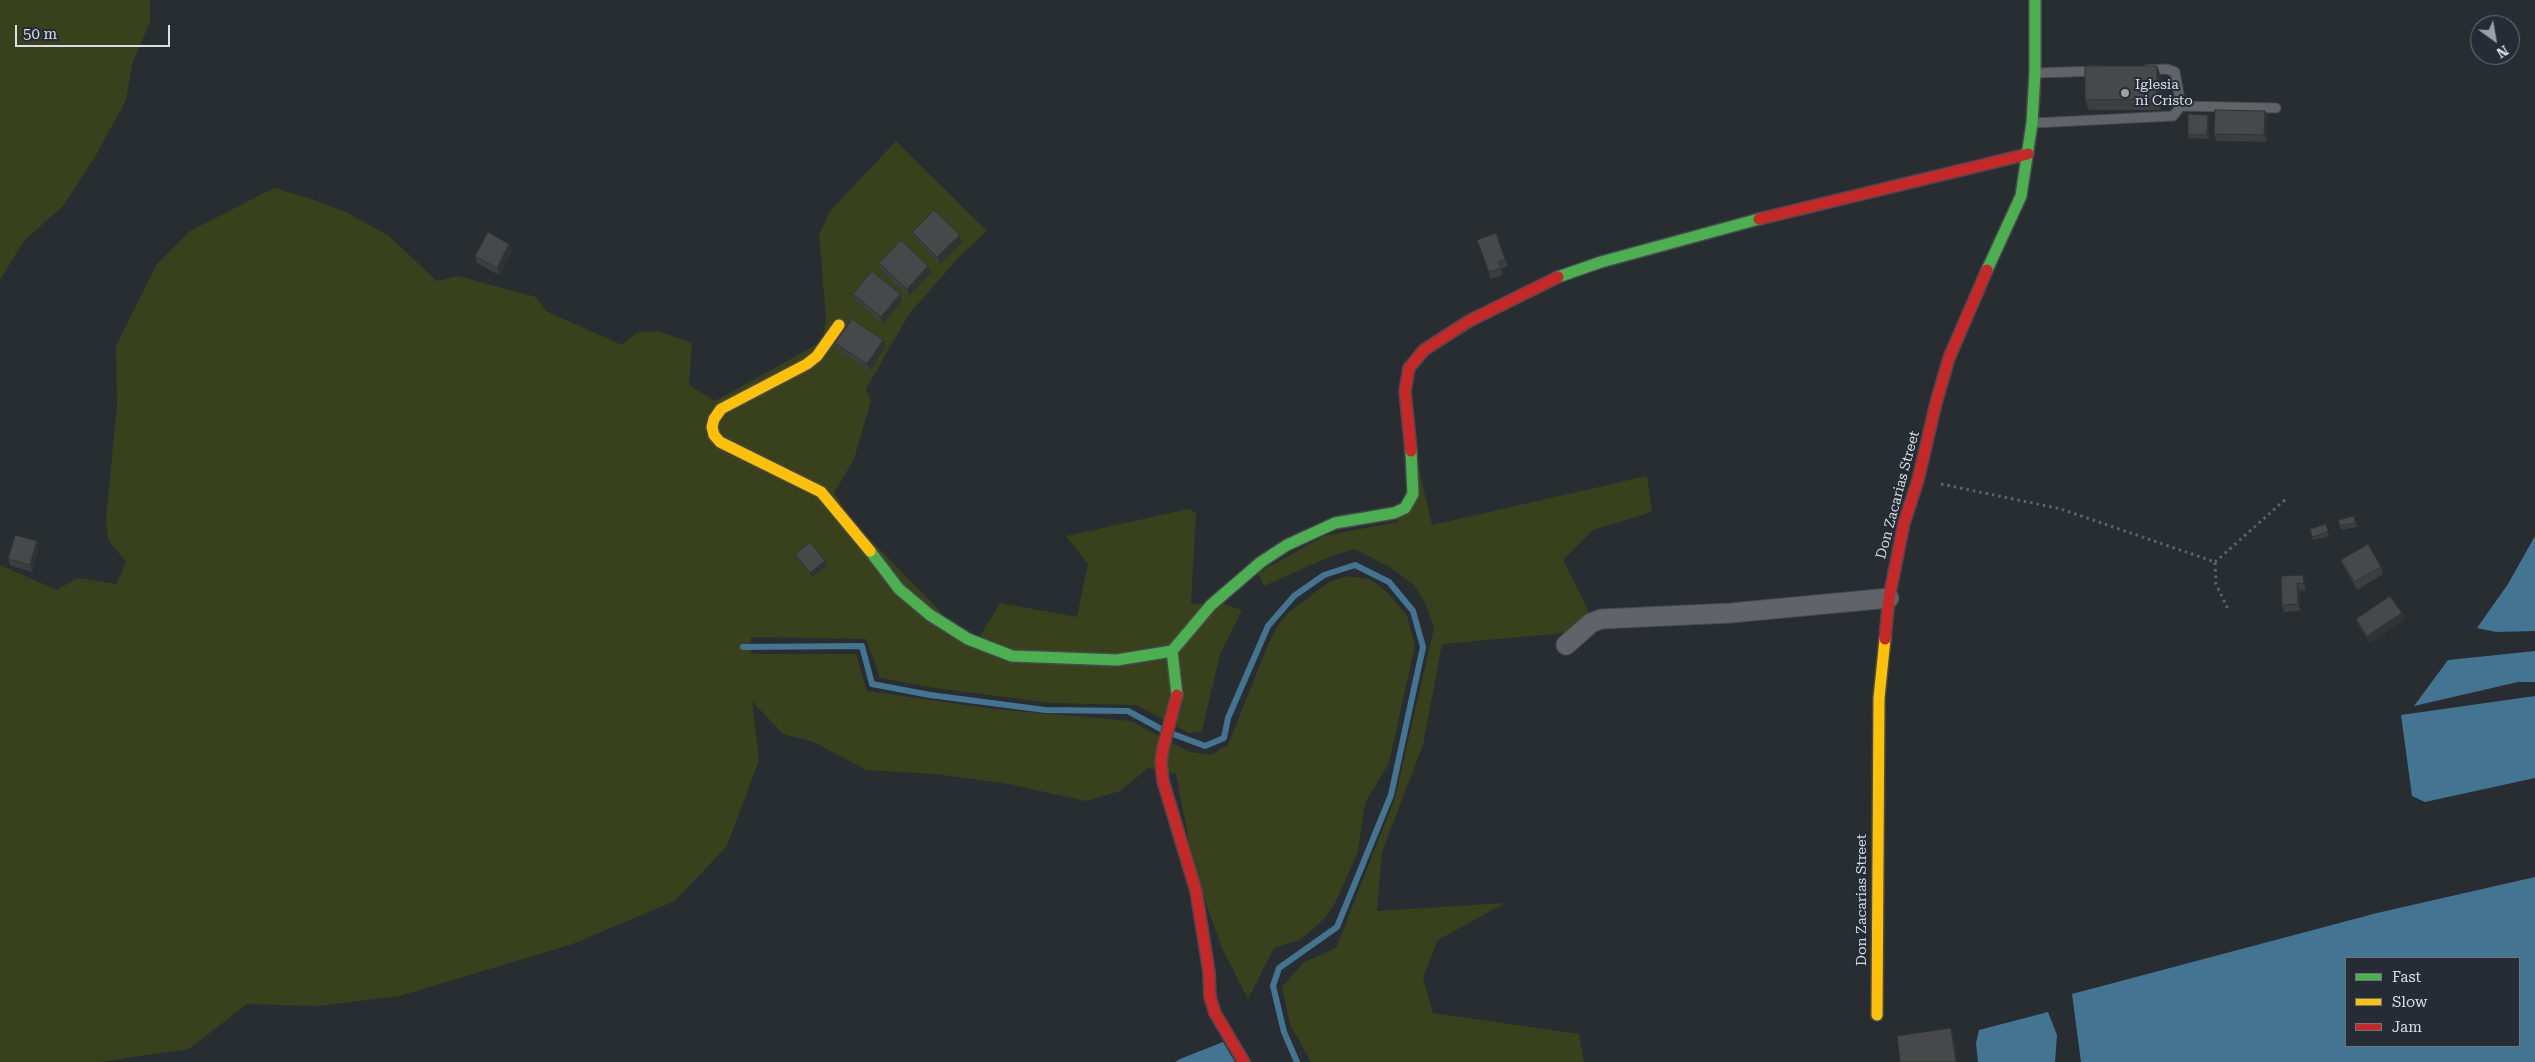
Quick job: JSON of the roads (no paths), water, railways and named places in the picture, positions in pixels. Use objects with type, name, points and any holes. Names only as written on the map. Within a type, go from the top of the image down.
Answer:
[{"type":"street","name":"Don Zacarias Street","points":[[1876,1016],[1879,698],[1889,598],[1904,523],[1918,480],[1949,358],[1975,296],[2017,207],[2028,154],[2032,123],[2035,73],[2035,0]]},
{"type":"street","points":[[839,325],[817,356],[807,364],[721,409],[714,419],[712,427],[714,435],[720,442],[821,492],[853,529],[899,589],[930,615],[968,638],[1012,656],[1118,660],[1172,650],[1210,605],[1261,562],[1287,545],[1335,524],[1394,513],[1405,508],[1413,494],[1414,464],[1405,391],[1409,368],[1424,350],[1469,320],[1549,280],[1601,262],[1779,213],[2028,154]]},
{"type":"street","points":[[1566,645],[1591,623],[1601,619],[1731,613],[1889,598]]},
{"type":"street","points":[[1172,650],[1177,696],[1163,748],[1161,762],[1163,781],[1184,845],[1196,891],[1209,972],[1210,997],[1215,1013],[1244,1062]]},
{"type":"lane","points":[[2032,123],[2169,117],[2178,112],[2181,106],[2175,72],[2167,69],[2138,70]]},
{"type":"lane","points":[[2035,73],[2109,71]]},
{"type":"lane","points":[[2181,106],[2276,108]]},
{"type":"water","points":[[2535,536],[2535,631],[2496,632],[2477,628],[2508,584]]},
{"type":"water","points":[[2535,651],[2535,682],[2518,682],[2414,706],[2448,660]]},
{"type":"water","points":[[2535,696],[2535,778],[2425,802],[2412,796],[2401,715]]},
{"type":"water","points":[[2535,877],[2535,1062],[2081,1062],[2072,994],[2377,913]]},
{"type":"water","points":[[2048,1012],[2057,1035],[2055,1062],[1978,1062],[1976,1043],[1979,1030]]},
{"type":"water","points":[[1223,1042],[1235,1062],[1175,1062],[1180,1059]]},
{"type":"waterway","points":[[1173,734],[1205,746],[1224,738],[1228,718],[1268,626],[1294,596],[1324,575],[1355,565],[1389,582],[1413,611],[1423,647],[1391,795],[1337,927],[1279,968],[1273,986],[1284,1032],[1297,1062]]},
{"type":"waterway","points":[[743,647],[862,646],[872,684],[930,695],[1045,710],[1128,711],[1161,729]]},
{"type":"place","name":"Iglesia ni Cristo","points":[[2125,93]]}]
